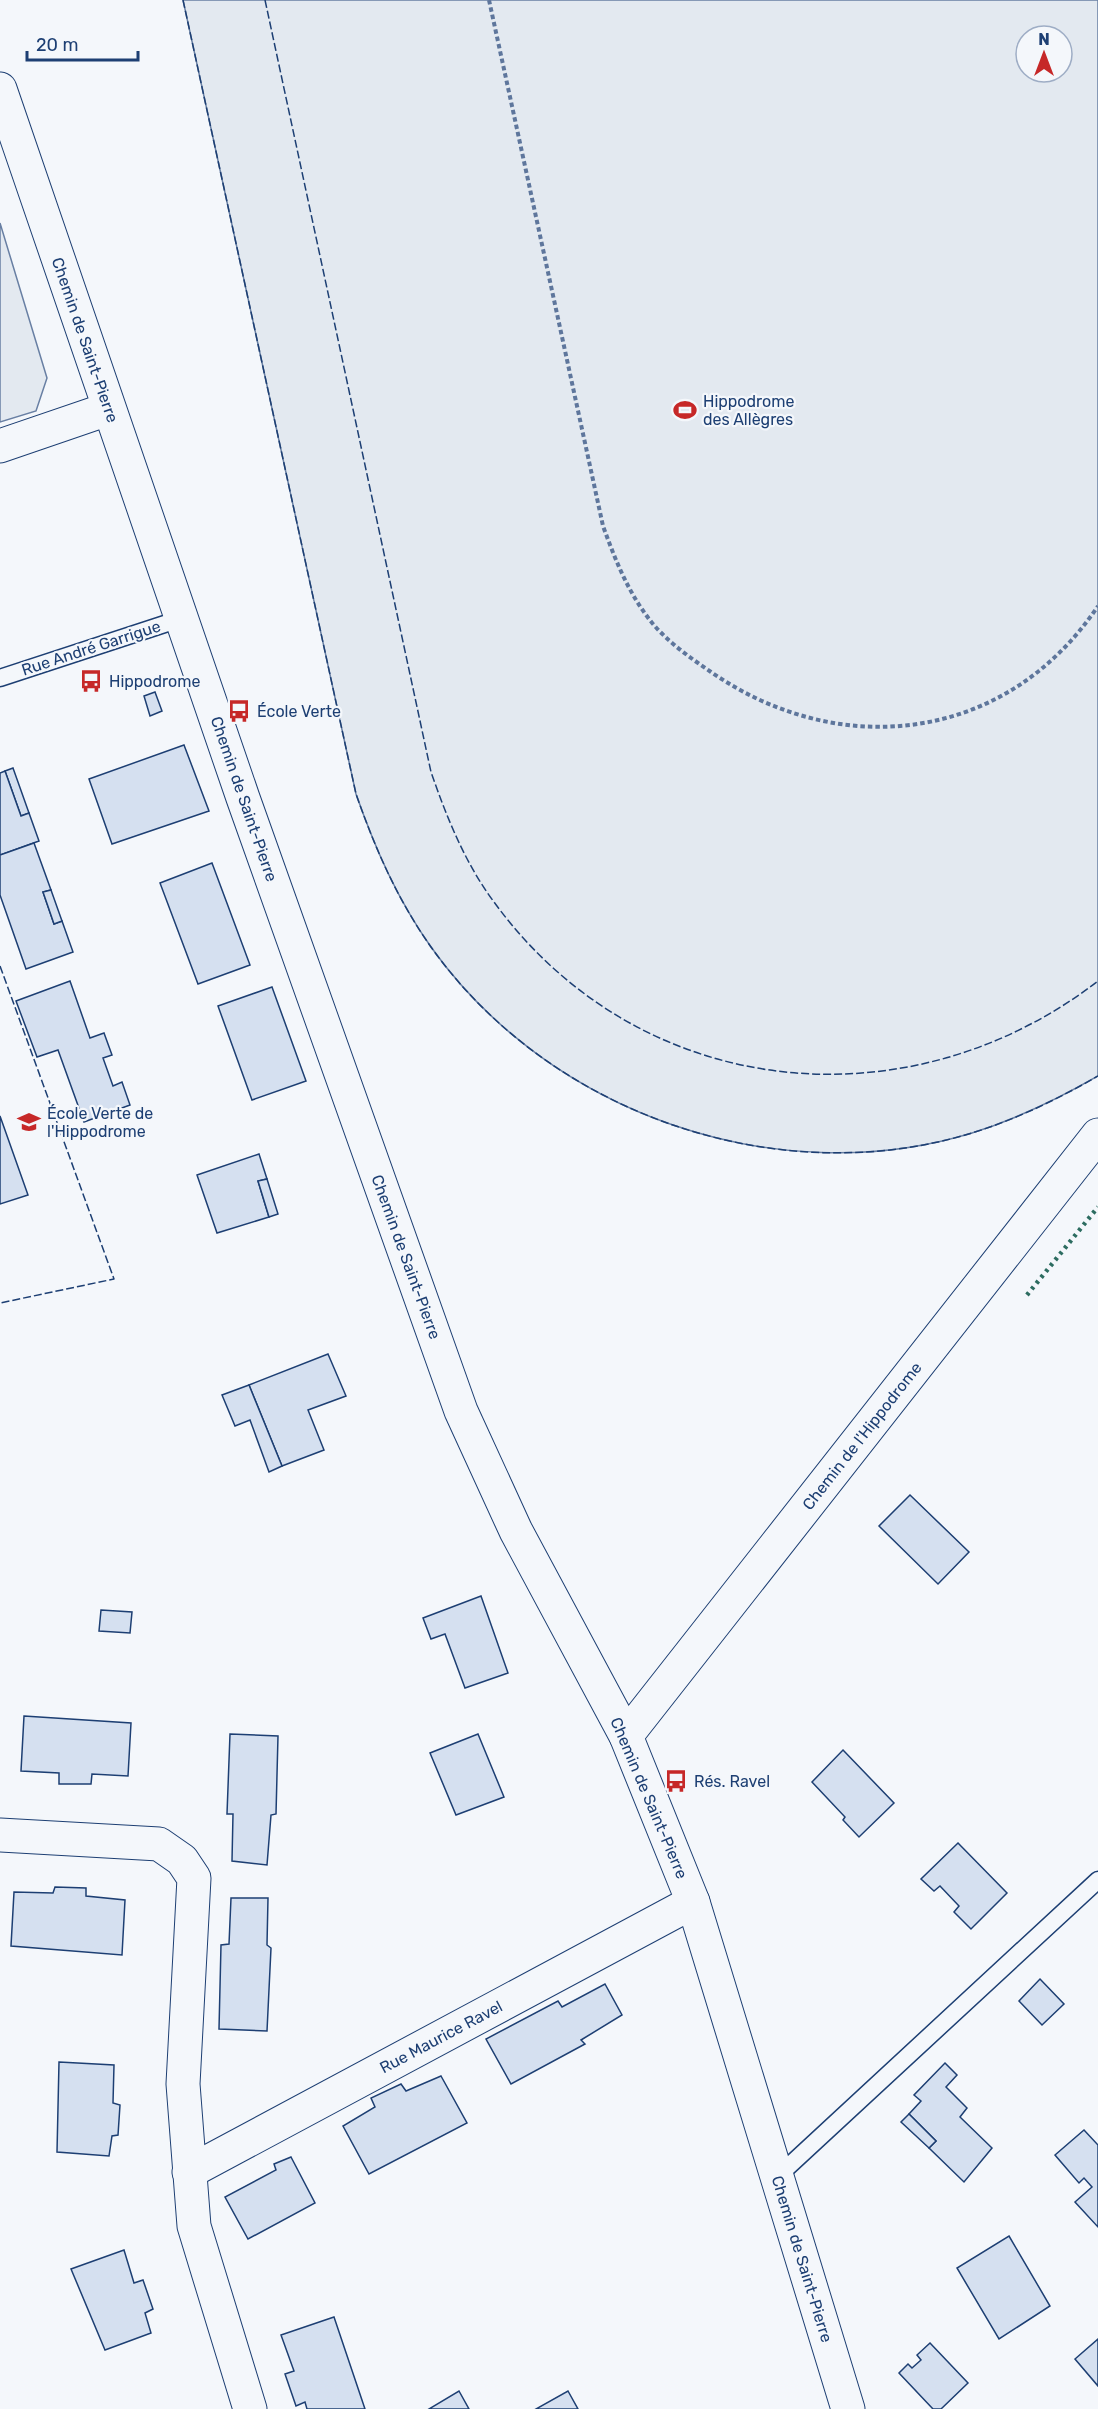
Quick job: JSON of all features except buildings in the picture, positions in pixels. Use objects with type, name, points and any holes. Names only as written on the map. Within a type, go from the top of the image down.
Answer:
[{"type":"street","name":"Chemin de Saint-Pierre","points":[[0,89],[251,820],[461,1411],[516,1532],[626,1736],[693,1902],[848,2409]]},
{"type":"street","points":[[0,446],[108,409]]},
{"type":"street","name":"Chemin de l'Hippodrome","points":[[626,1736],[1098,1135]]},
{"type":"street","points":[[0,1835],[159,1844],[182,1860],[194,1878],[183,2084],[194,2226],[250,2409]]},
{"type":"street","name":"Rue Maurice Ravel","points":[[189,2172],[693,1902]]},
{"type":"lane","name":"Rue André Garrigue","points":[[0,678],[183,618]]},
{"type":"lane","points":[[777,2177],[1098,1880]]},
{"type":"path","points":[[489,0],[603,525],[621,575],[649,620],[687,656],[733,687],[787,711],[846,727],[903,728],[965,714],[1004,694],[1063,649],[1098,606]]},
{"type":"shaded area","name":"Hippodrome des Allègres","points":[[183,0],[1098,0],[1098,1076],[1037,1108],[989,1127],[972,1133],[897,1149],[821,1153],[746,1144],[672,1125],[602,1095],[538,1055],[480,1005],[431,947],[419,929],[397,892],[356,794]]},
{"type":"shaded area","points":[[0,223],[47,378],[36,411],[0,422]]},
{"type":"hedge","points":[[1027,1295],[1098,1207]]},
{"type":"fence","points":[[183,0],[356,794],[397,892],[431,947],[480,1005],[538,1055],[602,1095],[672,1125],[746,1144],[821,1153],[897,1149],[972,1133],[1037,1108],[1098,1076]]},
{"type":"fence","points":[[265,0],[431,772],[458,840],[474,872],[494,902],[554,969],[623,1019],[698,1053],[779,1071],[861,1073],[943,1059],[1023,1028],[1098,981]]},
{"type":"fence","points":[[0,966],[114,1279],[0,1303]]},
{"type":"place","name":"Hippodrome des Allègres","points":[[685,410]]},
{"type":"place","name":"Hippodrome","points":[[91,681]]},
{"type":"place","name":"École Verte","points":[[239,711]]},
{"type":"place","name":"École Verte de l'Hippodrome","points":[[29,1122]]},
{"type":"place","name":"Rés. Ravel","points":[[676,1781]]}]
